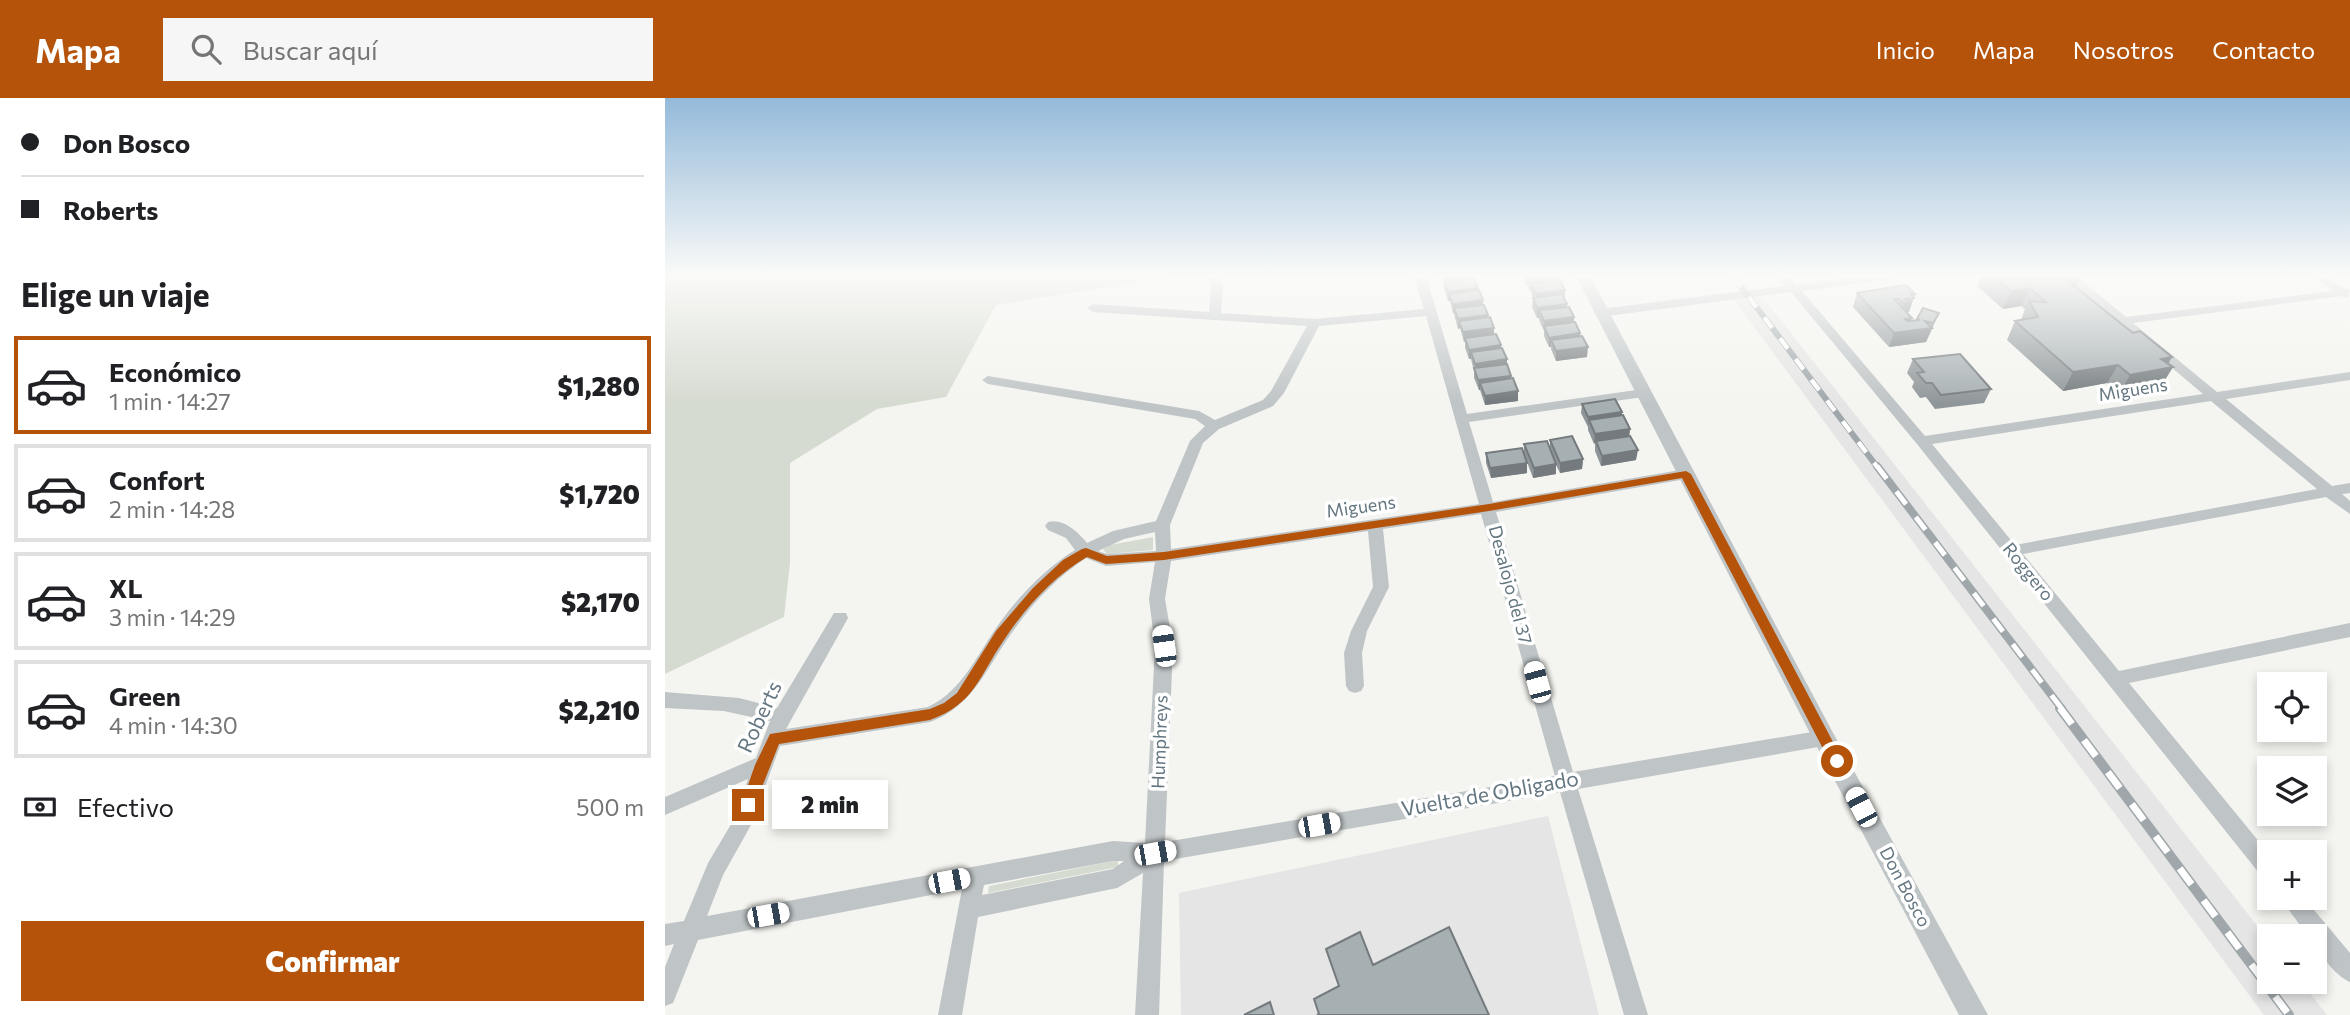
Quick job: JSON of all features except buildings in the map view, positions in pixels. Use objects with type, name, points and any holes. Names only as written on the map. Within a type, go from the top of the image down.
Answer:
[{"type":"street","points":[[1256,319],[1315,323],[1359,319]]},
{"type":"street","name":"Desalojo del 37","points":[[1433,319],[1489,508],[1564,781],[1636,1015]]},
{"type":"street","name":"Don Bosco","points":[[1603,319],[1973,1015]]},
{"type":"street","name":"Roggero","points":[[1819,319],[1922,441],[2257,856]]},
{"type":"street","points":[[2120,319],[2350,509]]},
{"type":"street","points":[[2123,321],[2141,319]]},
{"type":"street","name":"Humphreys","points":[[1147,1015],[1164,646],[1157,599],[1164,556],[1162,524],[1197,441],[1214,426],[1268,403],[1277,393],[1315,323]]},
{"type":"street","name":"Miguens","points":[[1922,441],[2350,376]]},
{"type":"street","points":[[988,380],[1199,415],[1214,426]]},
{"type":"street","points":[[1463,419],[1643,393]]},
{"type":"street","name":"Miguens","points":[[1053,526],[1071,534],[1086,552],[1106,560],[1164,556],[1489,508],[1686,474]]},
{"type":"street","points":[[2011,551],[2350,488]]},
{"type":"street","points":[[775,738],[930,714],[948,707],[962,697],[1001,635],[1037,591],[1067,563],[1105,541],[1162,524]]},
{"type":"street","points":[[1355,686],[1353,653],[1359,631],[1381,587],[1375,524]]},
{"type":"street","name":"Roberts","points":[[665,995],[715,870],[741,825],[781,717],[840,618]]},
{"type":"street","points":[[2115,679],[2350,630]]},
{"type":"street","points":[[665,700],[757,706],[781,717]]},
{"type":"street","name":"Vuelta de Obligado","points":[[665,934],[1113,851],[1155,853],[1824,738]]},
{"type":"street","points":[[665,806],[761,765]]},
{"type":"street","name":"Vuelta de Obligado","points":[[969,908],[1117,878],[1155,853]]},
{"type":"street","points":[[950,1015],[975,876]]},
{"type":"street","points":[[2301,910],[2350,971]]},
{"type":"shaded area","points":[[665,319],[989,319],[946,397],[877,409],[790,463],[790,563],[784,617],[665,674]]},
{"type":"shaded area","points":[[1748,319],[1780,319],[2257,925],[2257,994],[2310,994],[2327,1015],[2264,1015]]},
{"type":"shaded area","points":[[1153,537],[1153,550],[1107,554],[1103,549],[1110,545]]},
{"type":"shaded area","points":[[1548,816],[1599,1015],[1181,1015],[1179,893]]},
{"type":"shaded area","points":[[1118,860],[1118,867],[988,893],[989,886]]},
{"type":"railway","points":[[1765,319],[1878,468]]},
{"type":"railway","points":[[1877,466],[2062,709]]},
{"type":"railway","points":[[2060,708],[2289,1015]]},
{"type":"route","points":[[748,805],[761,765],[775,738],[930,714],[948,707],[962,697],[1001,635],[1037,591],[1067,563],[1086,552],[1106,560],[1164,556],[1489,508],[1686,474],[1837,761]]}]
